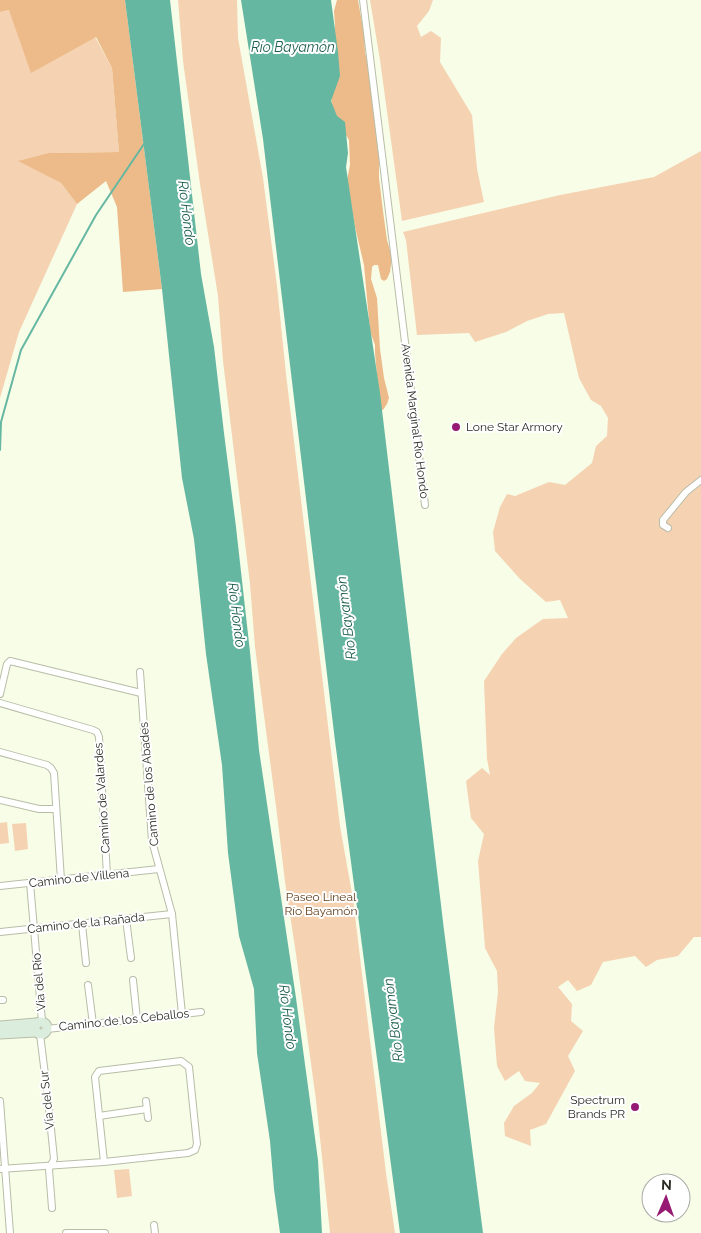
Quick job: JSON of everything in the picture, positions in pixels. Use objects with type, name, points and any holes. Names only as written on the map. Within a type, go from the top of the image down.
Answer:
[{"type":"street","name":"Avenida Marginal Río Hondo","points":[[363,0],[425,505]]},
{"type":"street","points":[[668,528],[663,525],[663,520],[686,492],[701,480]]},
{"type":"street","points":[[0,694],[6,664],[10,661],[141,694]]},
{"type":"street","name":"Camino de los Abades","points":[[140,672],[152,841],[158,869],[172,914],[182,1014]]},
{"type":"street","name":"Camino de Valardes","points":[[0,703],[96,732],[99,737],[107,875]]},
{"type":"street","points":[[0,752],[48,765],[54,773],[61,880]]},
{"type":"street","points":[[0,800],[39,810],[55,809]]},
{"type":"street","name":"Camino de Villena","points":[[0,886],[158,869]]},
{"type":"street","name":"Vía del Río","points":[[30,883],[40,1028]]},
{"type":"street","name":"Camino de la Rañada","points":[[0,932],[172,914]]},
{"type":"street","points":[[126,919],[131,958]]},
{"type":"street","points":[[82,924],[86,963]]},
{"type":"street","points":[[133,980],[137,1019]]},
{"type":"street","points":[[88,985],[92,1024]]},
{"type":"street","name":"Camino de los Ceballos","points":[[40,1028],[201,1012]]},
{"type":"street","points":[[0,1026],[40,1028]]},
{"type":"street","points":[[0,1034],[40,1028]]},
{"type":"street","name":"Vía del Sur","points":[[40,1028],[54,1159],[49,1169],[52,1208]]},
{"type":"street","points":[[2,1169],[104,1162],[188,1153],[196,1150],[197,1144],[189,1068],[181,1061],[99,1070],[95,1077],[104,1162]]},
{"type":"street","points":[[0,1101],[2,1169],[10,1233]]},
{"type":"street","points":[[146,1101],[148,1118]]},
{"type":"street","points":[[99,1116],[147,1109]]},
{"type":"street","points":[[0,1216],[8,1215]]},
{"type":"street","points":[[154,1224],[155,1233]]},
{"type":"street","points":[[66,1233],[105,1233]]},
{"type":"green space","name":"Paseo Lineal Río Bayamón","points":[[178,0],[237,0],[238,38],[263,178],[340,826],[353,899],[395,1233],[330,1233],[316,1100],[285,882],[255,647],[250,584],[223,361],[218,296],[183,61]]},
{"type":"green space","points":[[370,0],[433,0],[429,11],[417,26],[421,37],[431,31],[441,38],[440,62],[472,115],[477,169],[484,202],[402,221]]},
{"type":"green space","points":[[9,10],[95,37],[112,68],[119,152],[48,153],[19,161],[61,183],[77,204],[19,332],[0,398],[0,12]]},
{"type":"green space","points":[[701,151],[701,937],[694,937],[678,956],[657,960],[646,967],[635,956],[603,962],[591,985],[577,991],[568,980],[558,987],[572,1004],[571,1021],[583,1031],[568,1056],[575,1071],[546,1124],[530,1130],[531,1146],[505,1136],[504,1123],[514,1106],[532,1093],[540,1083],[525,1081],[519,1071],[505,1081],[497,1066],[494,1028],[498,992],[497,971],[485,948],[478,861],[484,834],[471,818],[466,781],[482,768],[490,775],[487,759],[484,681],[502,654],[516,638],[543,619],[568,618],[560,600],[546,602],[520,579],[495,551],[493,532],[500,507],[507,494],[515,496],[549,482],[565,485],[592,463],[596,446],[607,436],[608,418],[601,406],[591,400],[579,378],[564,313],[548,314],[527,321],[506,332],[475,342],[469,333],[417,335],[406,240],[403,232],[560,195],[654,177]]},
{"type":"green space","points":[[7,822],[9,843],[0,844],[0,823]]},
{"type":"green space","points":[[26,823],[28,849],[15,851],[12,824]]},
{"type":"green space","points":[[129,1169],[132,1196],[117,1198],[114,1170]]},
{"type":"shaded area","points":[[0,0],[125,0],[162,289],[123,292],[117,207],[106,181],[77,204],[61,183],[18,161],[48,153],[119,152],[112,68],[96,37],[31,73],[9,10],[0,12]]},
{"type":"shaded area","points":[[337,0],[358,0],[365,52],[370,73],[383,211],[387,240],[392,257],[387,279],[384,281],[381,279],[378,265],[374,265],[372,267],[371,279],[377,298],[380,349],[389,398],[383,410],[380,409],[375,345],[370,331],[364,265],[347,180],[350,165],[349,140],[331,110],[334,11]]},
{"type":"water","name":"Río Hondo","points":[[125,0],[170,0],[201,274],[214,347],[236,527],[259,750],[318,1160],[322,1233],[280,1233],[270,1141],[257,1053],[254,989],[239,936],[228,853],[222,765],[206,654],[194,539],[182,478],[162,289]]},
{"type":"water","name":"Río Bayamón","points":[[241,0],[331,0],[340,76],[331,101],[337,116],[345,122],[348,153],[346,167],[380,393],[444,930],[483,1233],[400,1233],[335,741],[263,139]]},
{"type":"waterway","points":[[0,450],[1,422],[21,350],[96,215],[144,144]]},
{"type":"place","name":"Lone Star Armory","points":[[456,427]]},
{"type":"place","name":"Spectrum Brands PR","points":[[635,1107]]}]
